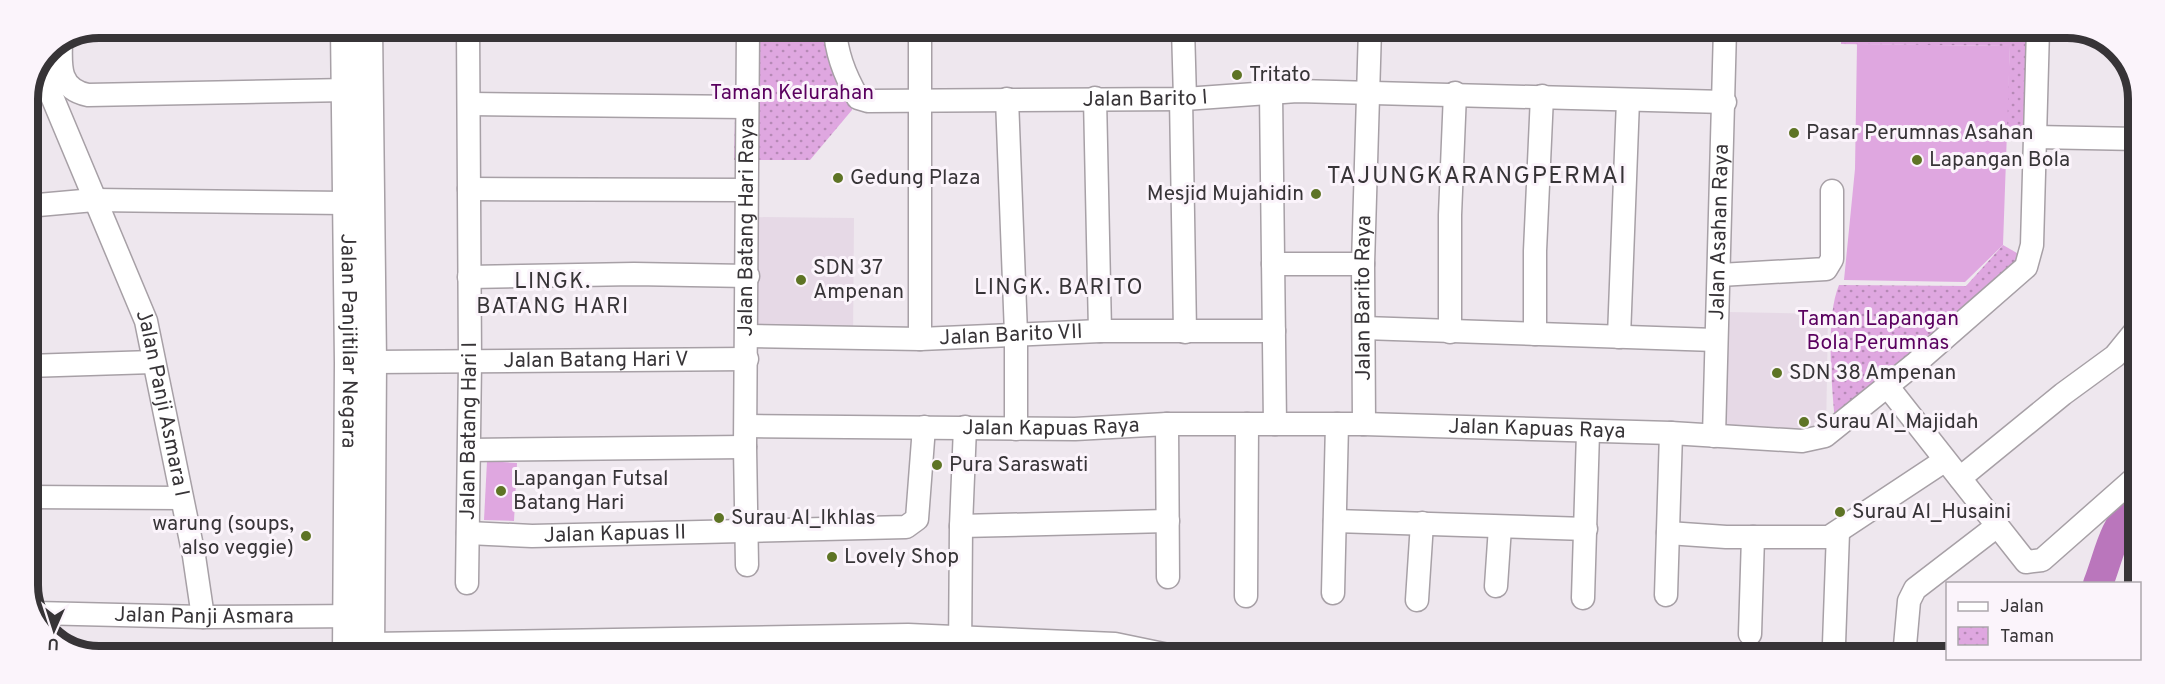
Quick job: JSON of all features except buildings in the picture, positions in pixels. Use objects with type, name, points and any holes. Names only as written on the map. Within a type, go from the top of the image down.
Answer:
[{"type":"main road","name":"Jalan Panjitilar Negara","points":[[345,37],[345,203],[349,363],[359,616],[362,646]]},
{"type":"main road","points":[[359,616],[372,362],[368,37]]},
{"type":"street","name":"Jalan Batang Hari I","points":[[467,583],[470,450],[468,37]]},
{"type":"street","name":"Jalan Batang Hari Raya","points":[[747,565],[748,276],[745,190],[748,37]]},
{"type":"street","name":"Jalan Barito I","points":[[837,37],[843,68],[858,98],[868,101],[1183,99],[1271,93],[1369,91],[1725,102]]},
{"type":"street","points":[[920,37],[920,339]]},
{"type":"street","points":[[1183,37],[1185,332]]},
{"type":"street","name":"Jalan Barito Raya","points":[[1364,424],[1363,264],[1370,37]]},
{"type":"street","name":"Jalan Asahan Raya","points":[[1714,436],[1725,37]]},
{"type":"street","name":"Jalan Kapuas Raya","points":[[470,450],[924,428],[1075,429],[1167,424],[1364,424],[1671,433],[1802,441],[1825,436],[1888,387],[2026,267],[2032,245],[2038,37]]},
{"type":"street","points":[[60,51],[59,66],[62,76],[73,89],[88,95],[347,90]]},
{"type":"street","name":"Jalan Panji Asmara I","points":[[43,74],[94,200],[105,218],[146,321],[182,498],[203,617]]},
{"type":"street","points":[[1271,93],[1275,424]]},
{"type":"street","points":[[1450,332],[1450,215],[1455,93]]},
{"type":"street","points":[[1534,334],[1542,96]]},
{"type":"street","points":[[1095,98],[1100,331]]},
{"type":"street","points":[[1007,99],[1016,334],[1016,429]]},
{"type":"street","points":[[1619,337],[1628,100]]},
{"type":"street","points":[[470,104],[747,107]]},
{"type":"street","points":[[2035,137],[2127,139]]},
{"type":"street","points":[[469,189],[745,190]]},
{"type":"street","points":[[1720,275],[1826,269],[1832,259],[1832,191]]},
{"type":"street","points":[[37,205],[94,200],[345,203]]},
{"type":"street","points":[[1274,264],[1363,264]]},
{"type":"street","points":[[469,277],[634,274],[748,276]]},
{"type":"street","points":[[1364,328],[1715,340]]},
{"type":"street","name":"Jalan Barito VII","points":[[747,336],[920,339],[1100,331],[1274,331]]},
{"type":"street","points":[[1960,478],[2063,394],[2115,356],[2128,341]]},
{"type":"street","name":"Jalan Batang Hari V","points":[[372,362],[747,359]]},
{"type":"street","points":[[38,366],[153,362]]},
{"type":"street","points":[[1888,387],[2021,559],[2031,563],[2039,562],[2128,485]]},
{"type":"street","points":[[1167,424],[1168,577]]},
{"type":"street","points":[[1246,596],[1247,424]]},
{"type":"street","points":[[1333,593],[1337,424]]},
{"type":"street","points":[[961,646],[964,427]]},
{"type":"street","name":"Jalan Kapuas II","points":[[468,533],[531,536],[844,531],[911,526],[917,519],[924,428]]},
{"type":"street","points":[[1582,598],[1588,432]]},
{"type":"street","points":[[1666,595],[1671,433]]},
{"type":"street","points":[[1668,533],[1824,538],[1838,532],[1944,462]]},
{"type":"street","points":[[38,497],[182,498]]},
{"type":"street","points":[[961,526],[1168,521]]},
{"type":"street","points":[[1335,521],[1586,529]]},
{"type":"street","points":[[1417,600],[1422,523]]},
{"type":"street","points":[[1905,646],[1909,601],[1915,589],[1996,526]]},
{"type":"street","points":[[1496,586],[1500,527]]},
{"type":"street","points":[[1834,644],[1838,532]]},
{"type":"street","points":[[1750,634],[1753,537]]},
{"type":"street","name":"Jalan Panji Asmara","points":[[44,613],[203,617],[359,616]]},
{"type":"street","points":[[533,646],[908,635],[961,646],[1115,644],[1125,646]]},
{"type":"shaded area","name":"SDN 37 Ampenan","points":[[749,217],[854,218],[853,343],[749,343]]},
{"type":"shaded area","name":"SDN 38 Ampenan","points":[[1728,312],[1828,314],[1826,434],[1724,433]]},
{"type":"green space","name":"Taman Kelurahan","points":[[737,37],[839,37],[853,89],[852,110],[810,160],[734,160]]},
{"type":"green space","points":[[1841,37],[2038,37],[2036,130],[2006,128],[2010,46],[1841,44]]},
{"type":"green space","points":[[1857,44],[2010,46],[2003,245],[1965,282],[1844,280],[1855,169]]},
{"type":"green space","name":"Taman Lapangan Bola Perumnas","points":[[2003,245],[2029,260],[1835,423],[1831,334],[1832,316],[1839,285],[1966,286]]},
{"type":"green space","name":"Lapangan Futsal Batang Hari","points":[[487,461],[517,463],[514,521],[484,520]]},
{"type":"waterway","points":[[2099,582],[2112,542],[2128,514]]},
{"type":"place","name":"Tritato","points":[[1237,75]]},
{"type":"place","name":"Pasar Perumnas Asahan","points":[[1794,133]]},
{"type":"place","name":"Lapangan Bola","points":[[1917,160]]},
{"type":"place","name":"Gedung Plaza","points":[[838,178]]},
{"type":"place","name":"Mesjid Mujahidin","points":[[1316,194]]},
{"type":"place","name":"SDN 37 Ampenan","points":[[801,280]]},
{"type":"place","name":"SDN 38 Ampenan","points":[[1777,373]]},
{"type":"place","name":"Surau Al_Majidah","points":[[1804,422]]},
{"type":"place","name":"Pura Saraswati","points":[[937,465]]},
{"type":"place","name":"Lapangan Futsal Batang Hari","points":[[501,491]]},
{"type":"place","name":"Surau Al_Husaini","points":[[1840,512]]},
{"type":"place","name":"Surau Al_Ikhlas","points":[[719,518]]},
{"type":"place","name":"warung (soups, also veggie)","points":[[306,536]]},
{"type":"place","name":"Lovely Shop","points":[[832,557]]},
{"type":"district","name":"TAJUNGKARANGPERMAI","points":[[1477,177]]},
{"type":"district","name":"LINGK. BARITO","points":[[1059,288]]},
{"type":"district","name":"LINGK. BATANG HARI","points":[[553,294]]}]
